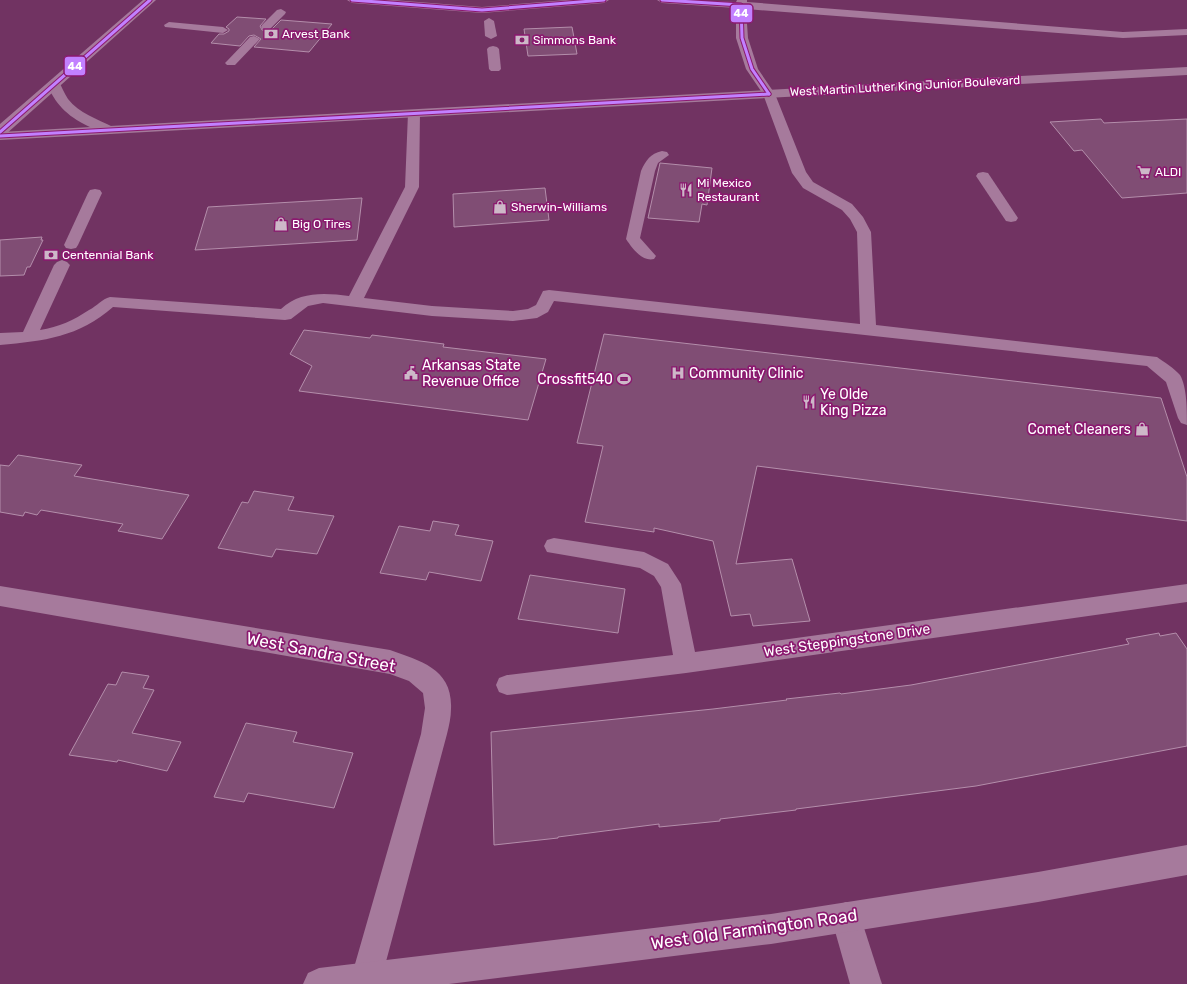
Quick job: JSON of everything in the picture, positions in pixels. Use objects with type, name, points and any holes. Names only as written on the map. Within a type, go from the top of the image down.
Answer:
[{"type":"highway","name":"West Martin Luther King Junior Boulevard","points":[[0,136],[1187,71]]},
{"type":"main road","points":[[54,85],[59,97],[69,110],[108,130]]},
{"type":"street","points":[[0,132],[150,0]]},
{"type":"street","name":"West Sandra Street","points":[[0,596],[390,662],[418,672],[436,687],[438,708],[434,734],[367,978]]},
{"type":"street","name":"West Old Farmington Road","points":[[319,984],[755,931],[1038,887],[1187,860]]},
{"type":"street","points":[[846,917],[866,984]]},
{"type":"lane","points":[[352,0],[482,10],[604,0]]},
{"type":"lane","points":[[662,0],[742,3],[1122,35],[1187,32]]},
{"type":"lane","points":[[742,3],[742,38],[752,69],[769,94],[799,173],[808,185],[847,207],[856,217],[864,232],[868,329]]},
{"type":"lane","points":[[266,27],[281,12]]},
{"type":"lane","points":[[489,21],[491,36]]},
{"type":"lane","points":[[169,25],[223,30]]},
{"type":"lane","points":[[231,64],[254,40]]},
{"type":"lane","points":[[493,49],[495,69]]},
{"type":"lane","points":[[354,302],[412,188],[414,113]]},
{"type":"lane","points":[[649,256],[633,239],[648,171],[652,161],[662,155]]},
{"type":"lane","points":[[983,176],[1011,218]]},
{"type":"lane","points":[[71,245],[95,193]]},
{"type":"lane","points":[[29,337],[62,264]]},
{"type":"lane","points":[[0,339],[54,334],[77,326],[97,315],[110,302],[285,315],[292,307],[310,298],[322,298],[432,311],[513,316],[531,314],[542,308],[549,295],[1151,361],[1174,378],[1187,418]]},
{"type":"lane","points":[[554,546],[644,560],[661,570],[671,584],[686,663]]},
{"type":"lane","name":"West Steppingstone Drive","points":[[508,685],[686,663],[1187,593]]},
{"type":"building","name":"Arvest Bank","points":[[237,17],[266,19],[260,26],[262,30],[271,30],[281,20],[332,24],[309,52],[254,47],[261,39],[254,35],[249,36],[240,46],[211,43],[219,34],[224,34],[229,31],[226,27]]},
{"type":"building","points":[[572,27],[577,54],[528,56],[524,29]]},
{"type":"building","name":"ALDI","points":[[1101,119],[1104,123],[1187,119],[1187,193],[1122,198],[1082,150],[1074,151],[1050,122]]},
{"type":"building","name":"Mi Mexico Restaurant","points":[[660,163],[712,168],[707,205],[702,204],[699,222],[648,218]]},
{"type":"building","name":"Sherwin-Williams","points":[[545,188],[549,220],[454,227],[453,194]]},
{"type":"building","name":"Big O Tires","points":[[362,198],[357,240],[195,250],[208,207]]},
{"type":"building","points":[[42,237],[41,240],[43,240],[30,267],[27,267],[24,275],[0,276],[0,240]]},
{"type":"building","name":"Arkansas State Revenue Office","points":[[304,330],[370,338],[372,335],[444,344],[443,347],[546,359],[528,420],[299,391],[312,366],[290,354]]},
{"type":"building","points":[[604,334],[1161,398],[1187,477],[1187,521],[757,466],[736,564],[792,559],[810,621],[753,626],[750,614],[731,616],[713,541],[654,528],[654,532],[585,522],[603,446],[577,443]]},
{"type":"building","points":[[18,455],[82,465],[74,476],[189,495],[162,539],[118,531],[123,524],[41,510],[37,515],[25,512],[23,516],[0,512],[0,465],[9,466]]},
{"type":"building","points":[[254,491],[294,497],[288,510],[334,516],[317,554],[276,549],[272,557],[218,548],[242,502],[248,503]]},
{"type":"building","points":[[433,521],[459,525],[455,535],[493,541],[481,581],[429,572],[426,580],[380,573],[399,526],[430,531]]},
{"type":"building","points":[[530,575],[625,589],[618,633],[518,619]]},
{"type":"building","points":[[1159,633],[1160,636],[1176,633],[1187,649],[1187,746],[976,786],[720,819],[720,821],[659,827],[659,824],[494,845],[491,732],[713,709],[911,685],[1129,644],[1126,639]]},
{"type":"building","points":[[122,672],[149,676],[143,688],[154,690],[132,733],[181,742],[167,771],[118,760],[117,762],[69,755],[108,684],[116,685]]},
{"type":"building","points":[[246,723],[297,732],[293,742],[353,753],[334,808],[248,793],[244,802],[214,797]]},
{"type":"transit line","name":"44","points":[[0,132],[150,0]]},
{"type":"transit line","name":"44","points":[[352,0],[482,10],[604,0]]},
{"type":"transit line","name":"44","points":[[662,0],[741,5],[742,38],[752,69],[769,94]]},
{"type":"transit line","name":"44","points":[[0,136],[769,94]]},
{"type":"place","name":"Arvest Bank","points":[[271,34]]},
{"type":"place","name":"Simmons Bank","points":[[522,40]]},
{"type":"place","name":"ALDI","points":[[1144,172]]},
{"type":"place","name":"Mi Mexico Restaurant","points":[[686,190]]},
{"type":"place","name":"Sherwin-Williams","points":[[500,207]]},
{"type":"place","name":"Big O Tires","points":[[281,224]]},
{"type":"place","name":"Centennial Bank","points":[[51,255]]},
{"type":"place","name":"Arkansas State Revenue Office","points":[[411,373]]},
{"type":"place","name":"Community Clinic","points":[[678,373]]},
{"type":"place","name":"Crossfit540","points":[[624,379]]},
{"type":"place","name":"Ye Olde King Pizza","points":[[809,402]]},
{"type":"place","name":"Comet Cleaners","points":[[1142,429]]}]
